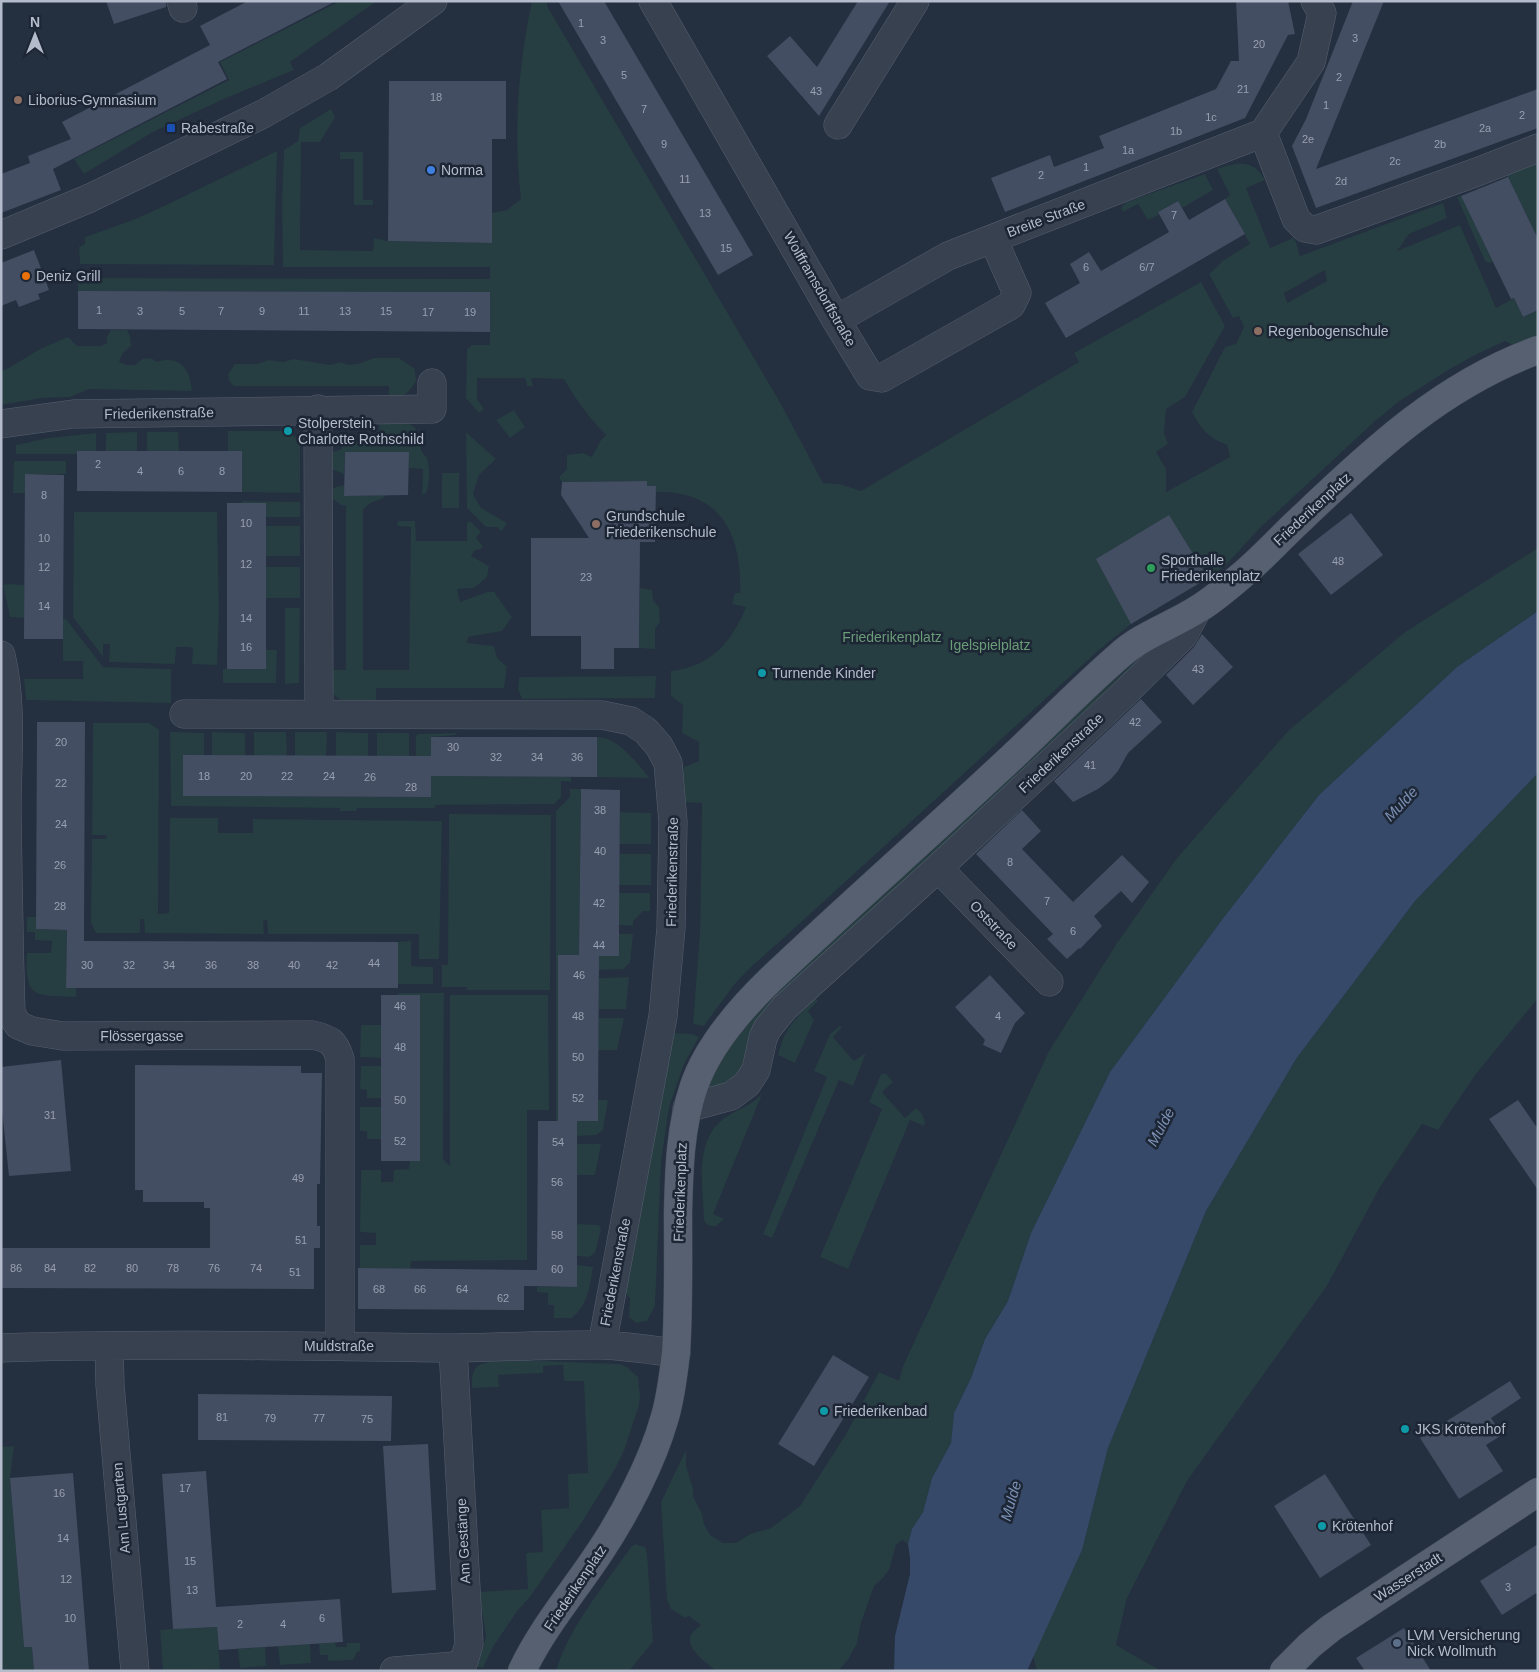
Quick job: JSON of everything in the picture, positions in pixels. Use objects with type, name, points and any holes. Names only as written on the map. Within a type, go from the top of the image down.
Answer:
[{"type":"main road","name":"Friederikenplatz","points":[[522,1671],[536,1645],[602,1549],[645,1469],[664,1421],[676,1353],[679,1163],[687,1108],[694,1084],[716,1044],[753,996],[997,772],[1122,653],[1197,610],[1215,597],[1253,566],[1376,449],[1421,412],[1498,366],[1538,350]]},
{"type":"main road","name":"Wasserstadt","points":[[1284,1671],[1310,1645],[1331,1628],[1538,1492]]},
{"type":"street","points":[[1,234],[90,198],[263,114],[328,76],[433,1]]},
{"type":"street","name":"Wolfframsdorffstraße","points":[[653,1],[870,376],[882,378],[1011,305],[1017,293],[993,239]]},
{"type":"street","points":[[838,125],[915,1]]},
{"type":"street","points":[[1315,1],[1322,13],[1311,62],[1263,133],[1296,220],[1305,228],[1316,230],[1538,148]]},
{"type":"street","name":"Breite Straße","points":[[836,320],[948,256],[1263,133]]},
{"type":"street","name":"Friederikenstraße","points":[[1,424],[73,414],[432,409],[432,383]]},
{"type":"street","points":[[318,410],[318,714]]},
{"type":"street","name":"Friederikenstraße","points":[[687,1108],[731,1096],[747,1084],[756,1070],[763,1038],[775,1018],[785,1007],[938,868],[1145,673],[1183,636],[1197,610]]},
{"type":"street","name":"Flössergasse","points":[[1,655],[9,716],[8,816],[11,1013],[18,1025],[32,1031],[63,1036],[313,1035],[327,1039],[337,1047],[340,1059],[340,1346]]},
{"type":"street","name":"Friederikenstraße","points":[[184,714],[602,715],[632,721],[646,731],[658,746],[668,763],[673,822],[673,883],[669,966],[664,1016],[602,1346]]},
{"type":"street","name":"Oststraße","points":[[938,868],[1049,982]]},
{"type":"street","name":"Muldstraße","points":[[1,1348],[340,1346],[453,1348],[542,1345],[633,1347],[676,1353]]},
{"type":"street","name":"Am Lustgarten","points":[[109,1346],[110,1384],[134,1671]]},
{"type":"street","name":"Am Gestänge","points":[[394,1671],[454,1666],[464,1661],[469,1644],[453,1348]]},
{"type":"green space","points":[[340,1],[377,1],[290,62],[294,70],[226,98],[153,132],[84,174],[74,159],[229,80],[220,62]]},
{"type":"green space","name":"Friederikenplatz","points":[[532,1],[547,1],[547,6],[781,404],[823,483],[840,484],[861,491],[1079,362],[1074,353],[1201,282],[1225,326],[1185,397],[1166,409],[1164,433],[1168,444],[1156,452],[1166,469],[1166,492],[1230,457],[1227,445],[1214,439],[1206,432],[1192,412],[1225,347],[1236,344],[1244,327],[1239,316],[1233,318],[1209,274],[1224,260],[1250,244],[1225,199],[1230,195],[1217,169],[1231,165],[1250,165],[1265,180],[1246,188],[1270,248],[1293,238],[1300,256],[1443,203],[1447,218],[1409,234],[1397,251],[1460,225],[1496,308],[1514,298],[1523,317],[1538,310],[1538,337],[1516,347],[1505,341],[1473,356],[1398,402],[1260,528],[1226,565],[1208,578],[1131,624],[1099,650],[750,968],[733,986],[704,1026],[693,1024],[700,932],[702,803],[682,802],[682,768],[699,761],[699,742],[682,733],[683,705],[671,696],[671,671],[685,669],[697,664],[718,651],[734,631],[746,607],[732,604],[735,593],[740,593],[740,572],[737,552],[723,520],[712,508],[697,499],[678,493],[656,492],[656,486],[647,486],[646,481],[562,482],[559,477],[567,469],[567,455],[583,453],[592,457],[601,440],[606,435],[583,408],[564,379],[531,378],[533,386],[527,386],[525,378],[477,378],[477,399],[484,409],[479,413],[466,398],[467,349],[472,345],[490,345],[490,292],[78,291],[78,278],[490,279],[490,267],[283,267],[282,201],[284,150],[298,141],[300,128],[331,109],[335,117],[320,142],[301,142],[300,250],[373,251],[374,238],[388,241],[491,243],[492,213],[507,210],[521,199],[517,124],[520,75]],"holes":[[[1325,270],[1327,281],[1287,303],[1284,293]]]},
{"type":"green space","points":[[277,151],[274,265],[80,264],[79,247],[85,244],[85,237],[133,220]]},
{"type":"green space","points":[[340,152],[363,152],[363,200],[373,200],[373,205],[354,205],[354,159],[340,159]]},
{"type":"green space","points":[[1538,155],[1538,239],[1506,174]]},
{"type":"green space","points":[[1205,174],[1213,190],[1182,208],[1177,201],[1158,212],[1159,215],[1148,220],[1138,204],[1123,212],[1121,208],[1127,202]]},
{"type":"green space","points":[[1461,196],[1493,262],[1488,263],[1485,261],[1457,197]]},
{"type":"green space","points":[[111,330],[127,330],[130,336],[131,346],[122,354],[119,362],[135,365],[142,359],[151,358],[157,362],[172,360],[178,362],[189,376],[192,391],[89,389],[70,397],[42,398],[1,405],[1,371],[40,349],[68,337],[77,346],[101,346],[107,343],[107,337]]},
{"type":"green space","points":[[374,358],[399,358],[415,369],[416,381],[411,389],[402,396],[389,399],[389,386],[234,386],[229,381],[228,374],[235,364],[257,364],[269,360],[283,362],[294,359],[330,365],[341,362],[345,364],[362,363]]},
{"type":"green space","points":[[514,410],[525,427],[510,438],[496,420]]},
{"type":"green space","points":[[380,420],[410,424],[416,429],[421,450],[428,462],[429,481],[426,493],[422,495],[423,469],[409,468],[408,452],[345,452],[344,474],[331,469],[332,452],[342,449],[342,446],[348,446],[349,441],[365,441],[369,444],[377,440]]},
{"type":"green space","points":[[228,431],[286,431],[298,439],[300,444],[300,493],[242,492],[242,451],[228,451]]},
{"type":"green space","points":[[137,432],[137,451],[106,451],[106,433]]},
{"type":"green space","points":[[147,432],[178,432],[179,451],[147,451]]},
{"type":"green space","points":[[466,432],[496,459],[479,475],[473,494],[481,508],[507,523],[501,532],[498,527],[486,527],[467,508]]},
{"type":"green space","points":[[96,433],[96,451],[77,454],[16,454],[16,445],[48,438]]},
{"type":"green space","points":[[14,461],[66,461],[66,474],[25,474],[25,493],[13,493]]},
{"type":"green space","points":[[442,473],[459,473],[459,508],[442,508]]},
{"type":"green space","points":[[344,485],[344,496],[386,495],[363,510],[363,670],[409,670],[411,527],[397,526],[398,521],[415,521],[416,541],[467,541],[467,523],[470,521],[481,532],[476,538],[483,546],[481,549],[475,550],[471,556],[489,566],[487,577],[474,588],[457,589],[460,602],[487,592],[494,592],[512,617],[502,631],[468,637],[467,643],[494,646],[497,658],[507,667],[504,688],[376,688],[376,703],[345,701],[334,695],[329,686],[328,670],[346,670],[346,506],[333,499],[333,488]]},
{"type":"green space","points":[[242,501],[300,502],[300,517],[266,517],[242,503]]},
{"type":"green space","points":[[74,512],[217,512],[219,613],[217,665],[192,664],[193,649],[190,647],[176,647],[175,664],[109,662],[110,644],[103,644],[103,657],[73,617]]},
{"type":"green space","points":[[266,526],[300,526],[300,556],[266,556]]},
{"type":"green space","points":[[1538,548],[1538,611],[1457,667],[1319,795],[1221,921],[1110,1072],[1031,1233],[1008,1301],[985,1339],[971,1378],[954,1413],[951,1443],[932,1478],[923,1512],[912,1529],[908,1544],[902,1540],[896,1545],[889,1570],[874,1586],[861,1623],[857,1643],[848,1660],[838,1671],[716,1671],[697,1655],[690,1644],[692,1633],[701,1625],[689,1616],[685,1618],[671,1609],[667,1600],[661,1502],[686,1450],[686,1465],[693,1489],[693,1496],[702,1514],[704,1524],[710,1535],[723,1543],[736,1543],[750,1534],[771,1528],[800,1506],[846,1434],[879,1372],[899,1381],[903,1366],[1049,1051],[1117,943],[1177,858],[1288,731],[1405,632]]},
{"type":"green space","points":[[266,567],[300,567],[300,598],[266,598]]},
{"type":"green space","points":[[3,585],[24,585],[24,618],[10,617]]},
{"type":"green space","points":[[640,588],[652,590],[653,600],[659,607],[660,622],[655,629],[655,649],[639,648]]},
{"type":"green space","points":[[285,608],[300,608],[299,683],[285,684]]},
{"type":"green space","points":[[63,619],[66,619],[103,667],[171,669],[171,703],[26,700],[24,679],[83,679],[83,661],[63,661]]},
{"type":"green space","points":[[1160,643],[854,935],[742,1078],[705,1094],[718,1065],[769,997],[999,783],[1150,648]]},
{"type":"green space","points":[[266,650],[277,650],[276,683],[223,683],[223,669],[265,669]]},
{"type":"green space","points":[[656,676],[655,698],[522,699],[518,689],[519,677]]},
{"type":"green space","points":[[93,723],[149,723],[159,730],[158,914],[169,913],[170,818],[218,818],[218,833],[253,833],[253,819],[442,821],[439,959],[419,959],[419,934],[268,934],[267,920],[263,921],[264,934],[145,933],[144,919],[140,919],[140,933],[96,933],[91,923],[92,839],[106,839],[107,835],[92,835]]},
{"type":"green space","points":[[170,732],[204,733],[204,756],[184,796],[430,797],[431,776],[571,777],[571,782],[561,781],[561,797],[554,804],[435,805],[435,808],[357,808],[356,811],[340,811],[340,808],[171,806]]},
{"type":"green space","points":[[212,732],[245,733],[245,756],[212,756]]},
{"type":"green space","points":[[254,732],[286,732],[287,756],[254,756]]},
{"type":"green space","points":[[295,732],[327,732],[326,756],[295,756]]},
{"type":"green space","points":[[336,732],[368,733],[368,757],[336,756]]},
{"type":"green space","points":[[377,733],[409,733],[409,757],[377,757]]},
{"type":"green space","points":[[456,733],[456,735],[431,737],[431,757],[416,757],[416,736],[418,734]]},
{"type":"green space","points":[[597,737],[613,741],[620,746],[650,778],[597,777]]},
{"type":"green space","points":[[1538,773],[1538,998],[1476,1074],[1438,1130],[1422,1124],[1380,1187],[1327,1286],[1187,1481],[1127,1598],[1116,1645],[1161,1671],[1037,1671],[1033,1655],[1082,1550],[1108,1448],[1206,1211],[1296,1059],[1415,901]]},
{"type":"green space","points":[[570,789],[581,789],[579,955],[558,956],[558,1121],[556,1121],[556,811],[570,797]]},
{"type":"green space","points":[[620,812],[651,813],[651,844],[619,844]]},
{"type":"green space","points":[[449,814],[551,815],[550,990],[467,990],[467,987],[442,987],[442,965],[448,965]]},
{"type":"green space","points":[[619,854],[651,854],[651,885],[619,885]]},
{"type":"green space","points":[[619,893],[650,893],[650,911],[643,911],[633,921],[633,926],[619,925]]},
{"type":"green space","points":[[27,917],[36,917],[36,929],[67,930],[66,988],[76,988],[76,997],[42,995],[30,987],[27,953],[51,953],[52,941],[35,940],[35,932],[27,932]]},
{"type":"green space","points":[[619,934],[633,934],[630,963],[623,969],[599,970],[599,956]]},
{"type":"green space","points":[[411,941],[411,966],[433,967],[433,984],[398,984],[398,942]]},
{"type":"green space","points":[[629,977],[626,1009],[599,1009],[599,978]]},
{"type":"green space","points":[[398,993],[444,993],[443,1159],[450,1166],[450,995],[548,995],[549,1110],[527,1110],[527,1260],[411,1261],[410,1269],[360,1268],[360,1245],[376,1245],[376,1233],[360,1232],[361,1170],[381,1170],[381,1182],[393,1182],[394,1170],[409,1169],[410,1161],[420,1161]]},
{"type":"green space","points":[[815,998],[818,1001],[808,1011],[814,1020],[795,1063],[778,1055],[781,1045],[792,1024]]},
{"type":"green space","points":[[599,1018],[624,1018],[617,1050],[598,1050]]},
{"type":"green space","points":[[361,1025],[381,1025],[381,1058],[360,1057]]},
{"type":"green space","points":[[840,1026],[842,1027],[833,1037],[854,1061],[866,1053],[853,1086],[839,1080],[772,1238],[763,1234],[827,1077],[814,1071],[830,1034]]},
{"type":"green space","points":[[674,1033],[692,1034],[699,1037],[684,1064],[669,1107],[661,1163],[655,1306],[647,1321],[636,1323],[629,1317],[630,1298],[624,1293]]},
{"type":"green space","points":[[361,1066],[381,1066],[381,1098],[367,1098],[367,1090],[360,1089]]},
{"type":"green space","points":[[881,1074],[886,1074],[893,1082],[882,1092],[905,1118],[916,1108],[922,1114],[925,1122],[924,1126],[910,1120],[848,1269],[820,1257],[882,1109],[869,1102]]},
{"type":"green space","points":[[762,1094],[713,1214],[724,1219],[716,1226],[708,1225],[704,1220],[702,1164],[708,1138],[716,1126],[726,1117]]},
{"type":"green space","points":[[598,1100],[608,1100],[603,1130],[596,1135],[577,1136],[577,1121],[598,1121]]},
{"type":"green space","points":[[360,1107],[381,1107],[381,1139],[367,1139],[367,1131],[360,1131]]},
{"type":"green space","points":[[577,1144],[601,1144],[595,1175],[577,1175]]},
{"type":"green space","points":[[577,1224],[599,1225],[601,1229],[595,1253],[589,1257],[577,1256]]},
{"type":"green space","points":[[577,1265],[593,1267],[585,1301],[572,1318],[554,1318],[554,1305],[548,1305],[548,1293],[537,1292],[537,1287],[576,1287]]},
{"type":"green space","points":[[544,1361],[619,1364],[627,1367],[638,1377],[639,1405],[624,1451],[615,1469],[582,1522],[493,1647],[483,1668],[474,1666],[483,1649],[486,1636],[479,1592],[528,1589],[526,1553],[543,1552],[541,1510],[569,1508],[568,1474],[588,1473],[584,1381],[564,1381],[563,1365],[543,1366],[543,1373],[498,1375],[499,1387],[472,1388],[472,1376],[478,1366],[490,1362]]},
{"type":"green space","points":[[14,1446],[10,1478],[24,1647],[32,1647],[34,1671],[1,1671],[1,1447]]},
{"type":"green space","points":[[635,1544],[645,1547],[647,1553],[653,1642],[629,1671],[556,1671],[562,1654],[579,1622],[599,1591]]},
{"type":"green space","points":[[202,1621],[202,1628],[217,1627],[220,1669],[163,1671],[160,1630],[181,1628]]},
{"type":"green space","points":[[335,1642],[336,1647],[347,1647],[347,1643],[360,1643],[360,1651],[357,1652],[353,1660],[328,1661],[328,1655],[320,1655],[319,1644]]},
{"type":"green space","points":[[310,1644],[311,1663],[280,1665],[278,1646]]},
{"type":"green space","points":[[265,1647],[266,1666],[240,1668],[238,1649]]},
{"type":"water","name":"Mulde","points":[[1538,611],[1538,773],[1415,901],[1296,1059],[1206,1211],[1108,1448],[1082,1550],[1027,1671],[894,1671],[895,1636],[910,1574],[908,1544],[912,1529],[923,1512],[932,1478],[951,1443],[954,1413],[971,1378],[985,1339],[1008,1301],[1031,1233],[1110,1072],[1221,921],[1319,795],[1457,667]]},
{"type":"building","points":[[106,1],[166,1],[166,7],[114,24]]},
{"type":"building","points":[[248,1],[336,1],[218,62],[227,79],[53,169],[61,190],[1,213],[1,174],[30,163],[28,156],[71,139],[62,122],[210,45],[200,26]]},
{"type":"building","points":[[558,1],[604,1],[753,255],[718,275]]},
{"type":"building","points":[[858,1],[890,1],[819,116],[767,56],[790,36],[817,67]]},
{"type":"building","points":[[1236,1],[1288,1],[1295,34],[1288,35],[1245,118],[1005,212],[991,178],[1050,155],[1054,167],[1104,148],[1099,136],[1216,89],[1231,61],[1239,61]]},
{"type":"building","points":[[1353,1],[1384,1],[1316,169],[1538,89],[1538,128],[1316,208],[1292,146],[1306,119]]},
{"type":"building","points":[[389,81],[506,81],[506,139],[492,139],[492,243],[388,241]]},
{"type":"building","points":[[1508,177],[1538,239],[1538,310],[1523,317],[1514,298],[1511,299],[1461,196]]},
{"type":"building","points":[[1225,199],[1245,234],[1066,338],[1045,303],[1080,283],[1070,264],[1089,252],[1101,271],[1169,232],[1158,212],[1178,201],[1189,220]]},
{"type":"building","name":"Deniz Grill","points":[[34,250],[49,290],[38,294],[40,299],[19,307],[16,300],[1,306],[1,263]]},
{"type":"building","points":[[78,291],[490,292],[490,332],[78,329]]},
{"type":"building","points":[[77,451],[242,451],[242,492],[77,491]]},
{"type":"building","points":[[345,452],[409,452],[408,495],[344,496]]},
{"type":"building","points":[[25,474],[64,475],[63,639],[24,639]]},
{"type":"building","name":"Grundschule Friederikenschule","points":[[647,481],[647,486],[656,486],[655,542],[640,542],[639,648],[614,648],[614,669],[581,669],[581,636],[531,636],[531,538],[589,538],[561,495],[562,482]]},
{"type":"building","points":[[227,503],[266,503],[266,669],[227,669]]},
{"type":"building","points":[[1351,513],[1383,555],[1331,595],[1298,554]]},
{"type":"building","name":"Sporthalle Friederikenplatz","points":[[1169,515],[1208,578],[1131,624],[1096,559]]},
{"type":"building","points":[[1202,634],[1233,667],[1193,705],[1166,675],[1194,647]]},
{"type":"building","points":[[1141,699],[1162,722],[1128,753],[1118,771],[1110,780],[1098,789],[1073,802],[1054,781]]},
{"type":"building","points":[[37,722],[85,722],[84,941],[398,942],[398,988],[66,988],[67,930],[36,929]]},
{"type":"building","points":[[431,737],[597,737],[597,777],[431,776],[431,797],[183,796],[183,755],[431,756]]},
{"type":"building","points":[[581,789],[620,790],[619,956],[599,956],[598,1121],[577,1121],[577,1287],[524,1286],[524,1310],[358,1309],[358,1268],[537,1270],[538,1121],[558,1121],[558,955],[579,955]]},
{"type":"building","points":[[1022,810],[1041,831],[1022,849],[1073,902],[1122,855],[1149,882],[1132,903],[1121,891],[1094,916],[1102,926],[1080,949],[1067,959],[1047,939],[1053,934],[976,854]]},
{"type":"building","points":[[990,975],[1025,1013],[1015,1023],[1001,1053],[983,1045],[985,1040],[955,1007]]},
{"type":"building","points":[[381,995],[420,995],[420,1161],[381,1161]]},
{"type":"building","points":[[61,1060],[71,1171],[9,1176],[1,1101],[1,1067]]},
{"type":"building","points":[[135,1065],[301,1066],[301,1073],[322,1073],[320,1184],[317,1184],[317,1226],[320,1226],[320,1248],[314,1248],[314,1289],[1,1288],[1,1248],[210,1248],[210,1208],[204,1208],[204,1202],[143,1202],[143,1190],[135,1190]]},
{"type":"building","points":[[1518,1100],[1538,1129],[1538,1190],[1489,1119]]},
{"type":"building","name":"Friederikenbad","points":[[833,1355],[869,1377],[814,1466],[778,1444]]},
{"type":"building","points":[[1510,1381],[1521,1398],[1491,1418],[1502,1435],[1486,1445],[1503,1471],[1459,1499],[1420,1438]]},
{"type":"building","points":[[198,1394],[392,1396],[391,1441],[198,1440]]},
{"type":"building","points":[[428,1444],[436,1590],[392,1593],[383,1446]]},
{"type":"building","points":[[206,1471],[216,1607],[340,1599],[343,1642],[219,1650],[217,1627],[173,1629],[162,1474]]},
{"type":"building","points":[[73,1473],[89,1671],[34,1671],[32,1647],[24,1647],[10,1478]]},
{"type":"building","name":"Krötenhof","points":[[1325,1474],[1371,1545],[1320,1578],[1274,1506]]},
{"type":"building","points":[[1538,1544],[1538,1592],[1502,1615],[1480,1581]]},
{"type":"building","name":"LVM Versicherung Nick Wollmuth","points":[[1404,1628],[1431,1671],[1365,1671],[1356,1658]]},
{"type":"place","name":"Liborius-Gymnasium","points":[[18,100]]},
{"type":"place","name":"Rabestraße","points":[[171,128]]},
{"type":"place","name":"Norma","points":[[431,170]]},
{"type":"place","name":"Deniz Grill","points":[[26,276]]},
{"type":"place","name":"Regenbogenschule","points":[[1258,331]]},
{"type":"place","name":"Stolperstein, Charlotte Rothschild","points":[[288,431]]},
{"type":"place","name":"Grundschule Friederikenschule","points":[[596,524]]},
{"type":"place","name":"Sporthalle Friederikenplatz","points":[[1151,568]]},
{"type":"place","name":"Turnende Kinder","points":[[762,673]]},
{"type":"place","name":"Friederikenbad","points":[[824,1411]]},
{"type":"place","name":"JKS Krötenhof","points":[[1405,1429]]},
{"type":"place","name":"Krötenhof","points":[[1322,1526]]},
{"type":"place","name":"LVM Versicherung Nick Wollmuth","points":[[1397,1643]]},
{"type":"park label","name":"Igelspielplatz","points":[[990,645]]}]
